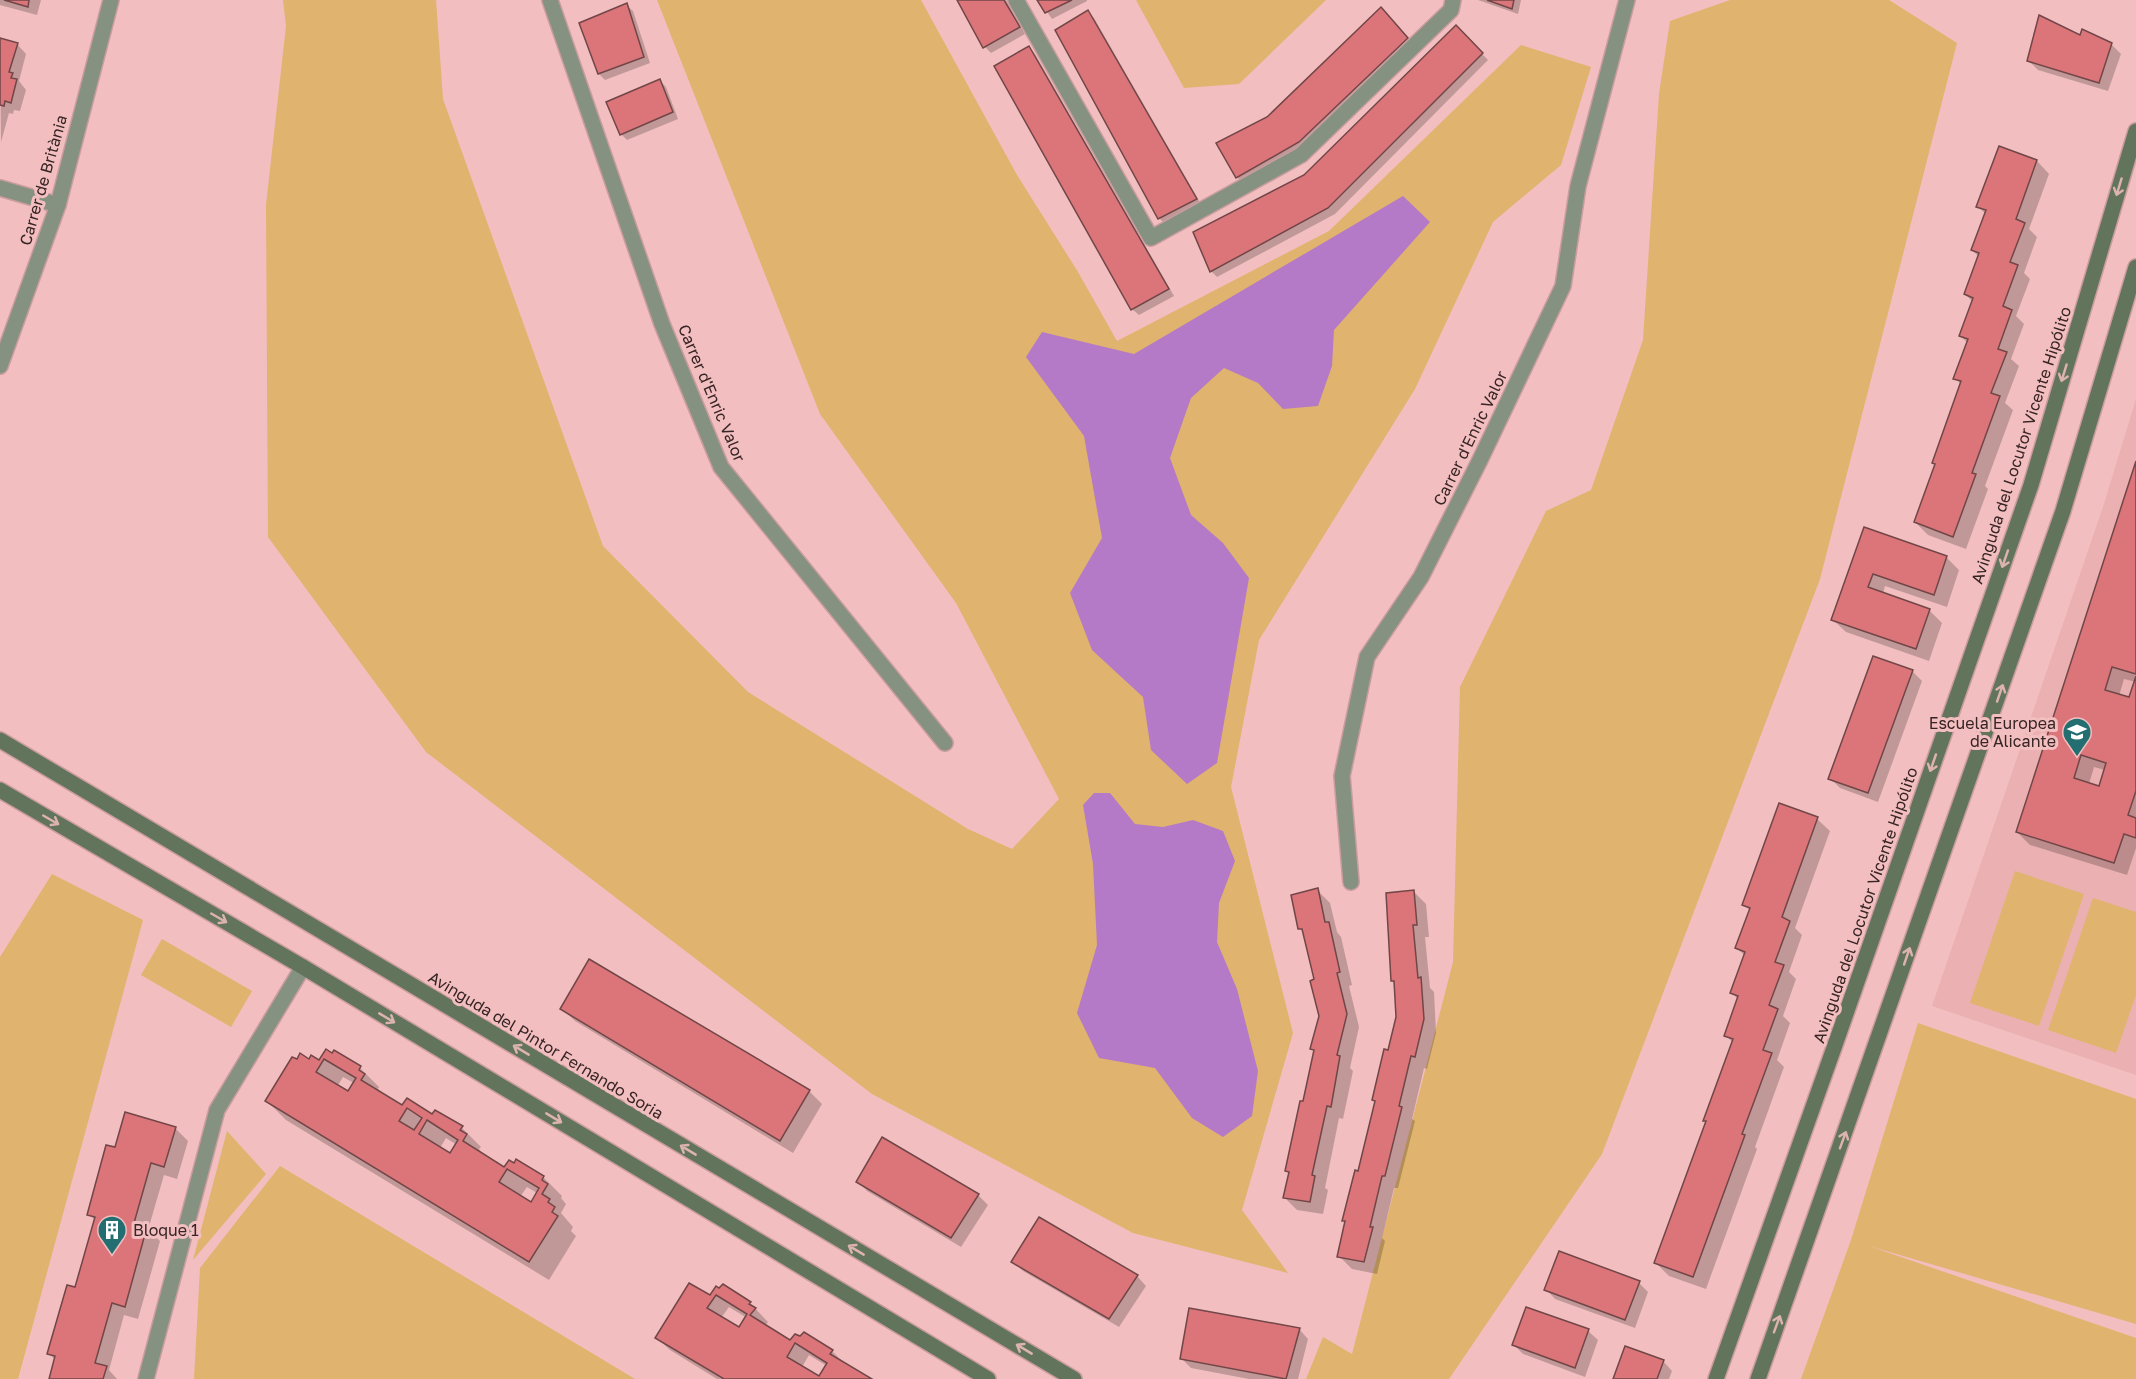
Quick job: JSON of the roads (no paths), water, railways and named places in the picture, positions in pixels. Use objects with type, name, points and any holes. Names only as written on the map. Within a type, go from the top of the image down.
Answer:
[{"type":"main road","name":"Avinguda del Locutor Vicente Hipólito","points":[[1716,1379],[2031,485],[2136,130]]},
{"type":"main road","points":[[1758,1379],[2063,511],[2136,267]]},
{"type":"main road","name":"Avinguda del Pintor Fernando Soria","points":[[0,740],[1074,1379]]},
{"type":"main road","points":[[0,790],[303,967],[988,1379]]},
{"type":"street","name":"Carrer de Britània","points":[[0,366],[58,205],[111,0]]},
{"type":"street","name":"Carrer d'Enric Valor","points":[[550,0],[662,324],[721,467],[945,743]]},
{"type":"street","points":[[1016,0],[1151,238],[1301,155],[1451,10],[1453,0]]},
{"type":"street","name":"Carrer d'Enric Valor","points":[[1351,882],[1342,776],[1367,657],[1421,577],[1563,286],[1578,186],[1627,0]]},
{"type":"street","points":[[0,188],[58,205]]},
{"type":"street","points":[[146,1379],[218,1110],[303,967]]},
{"type":"place","name":"Escuela Europea de Alicante","points":[[2077,758]]},
{"type":"place","name":"Bloque 1","points":[[112,1256]]}]
